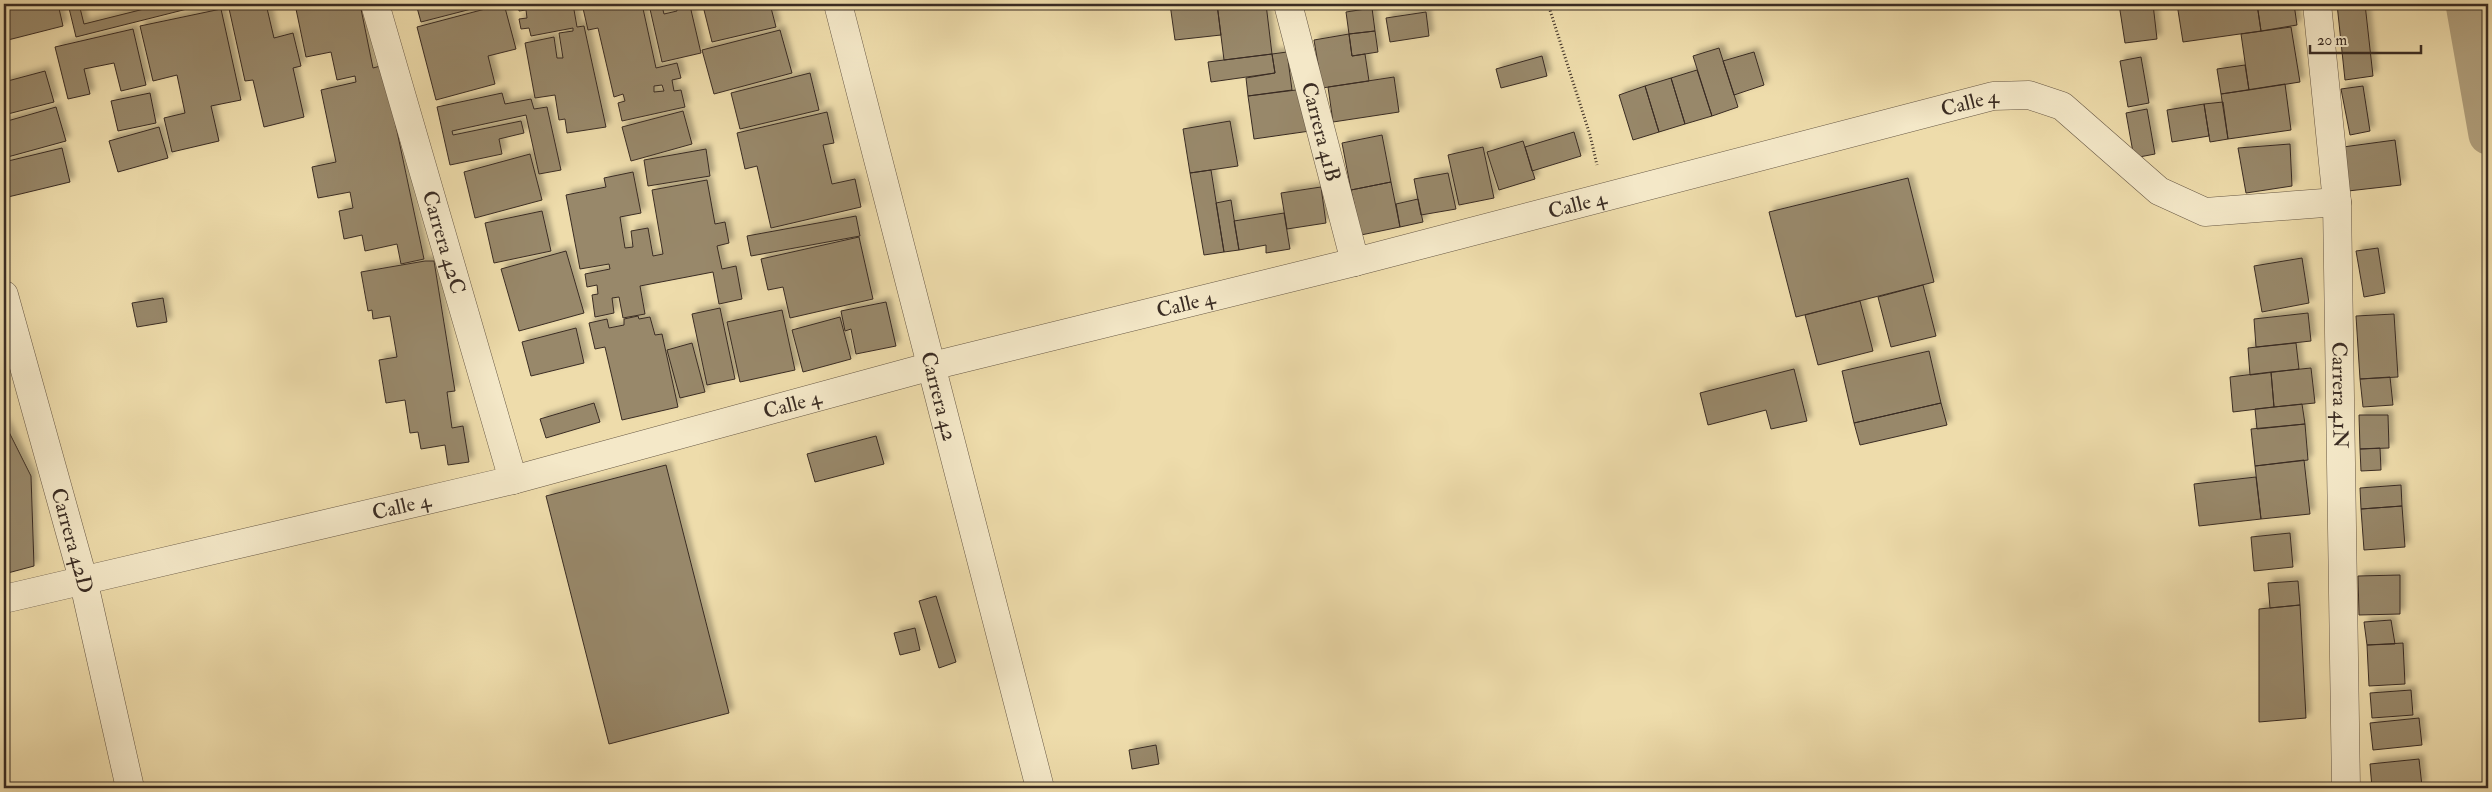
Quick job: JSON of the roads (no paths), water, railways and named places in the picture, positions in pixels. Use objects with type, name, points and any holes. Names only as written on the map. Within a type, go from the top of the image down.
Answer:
[{"type":"street","name":"Carrera 42C","points":[[375,4],[513,480]]},
{"type":"street","name":"Carrera 42","points":[[838,4],[1040,788]]},
{"type":"street","name":"Carrera 41B","points":[[1288,4],[1355,262]]},
{"type":"street","name":"Carrera 41N","points":[[2317,4],[2337,202],[2346,788]]},
{"type":"street","name":"Calle 4","points":[[4,599],[513,480],[932,366],[1355,262],[1993,96],[2029,95],[2062,106],[2159,191],[2205,212],[2337,202]]},
{"type":"street","name":"Carrera 42D","points":[[4,295],[83,579],[130,788]]},
{"type":"waterway","points":[[2465,4],[2488,135]]}]
